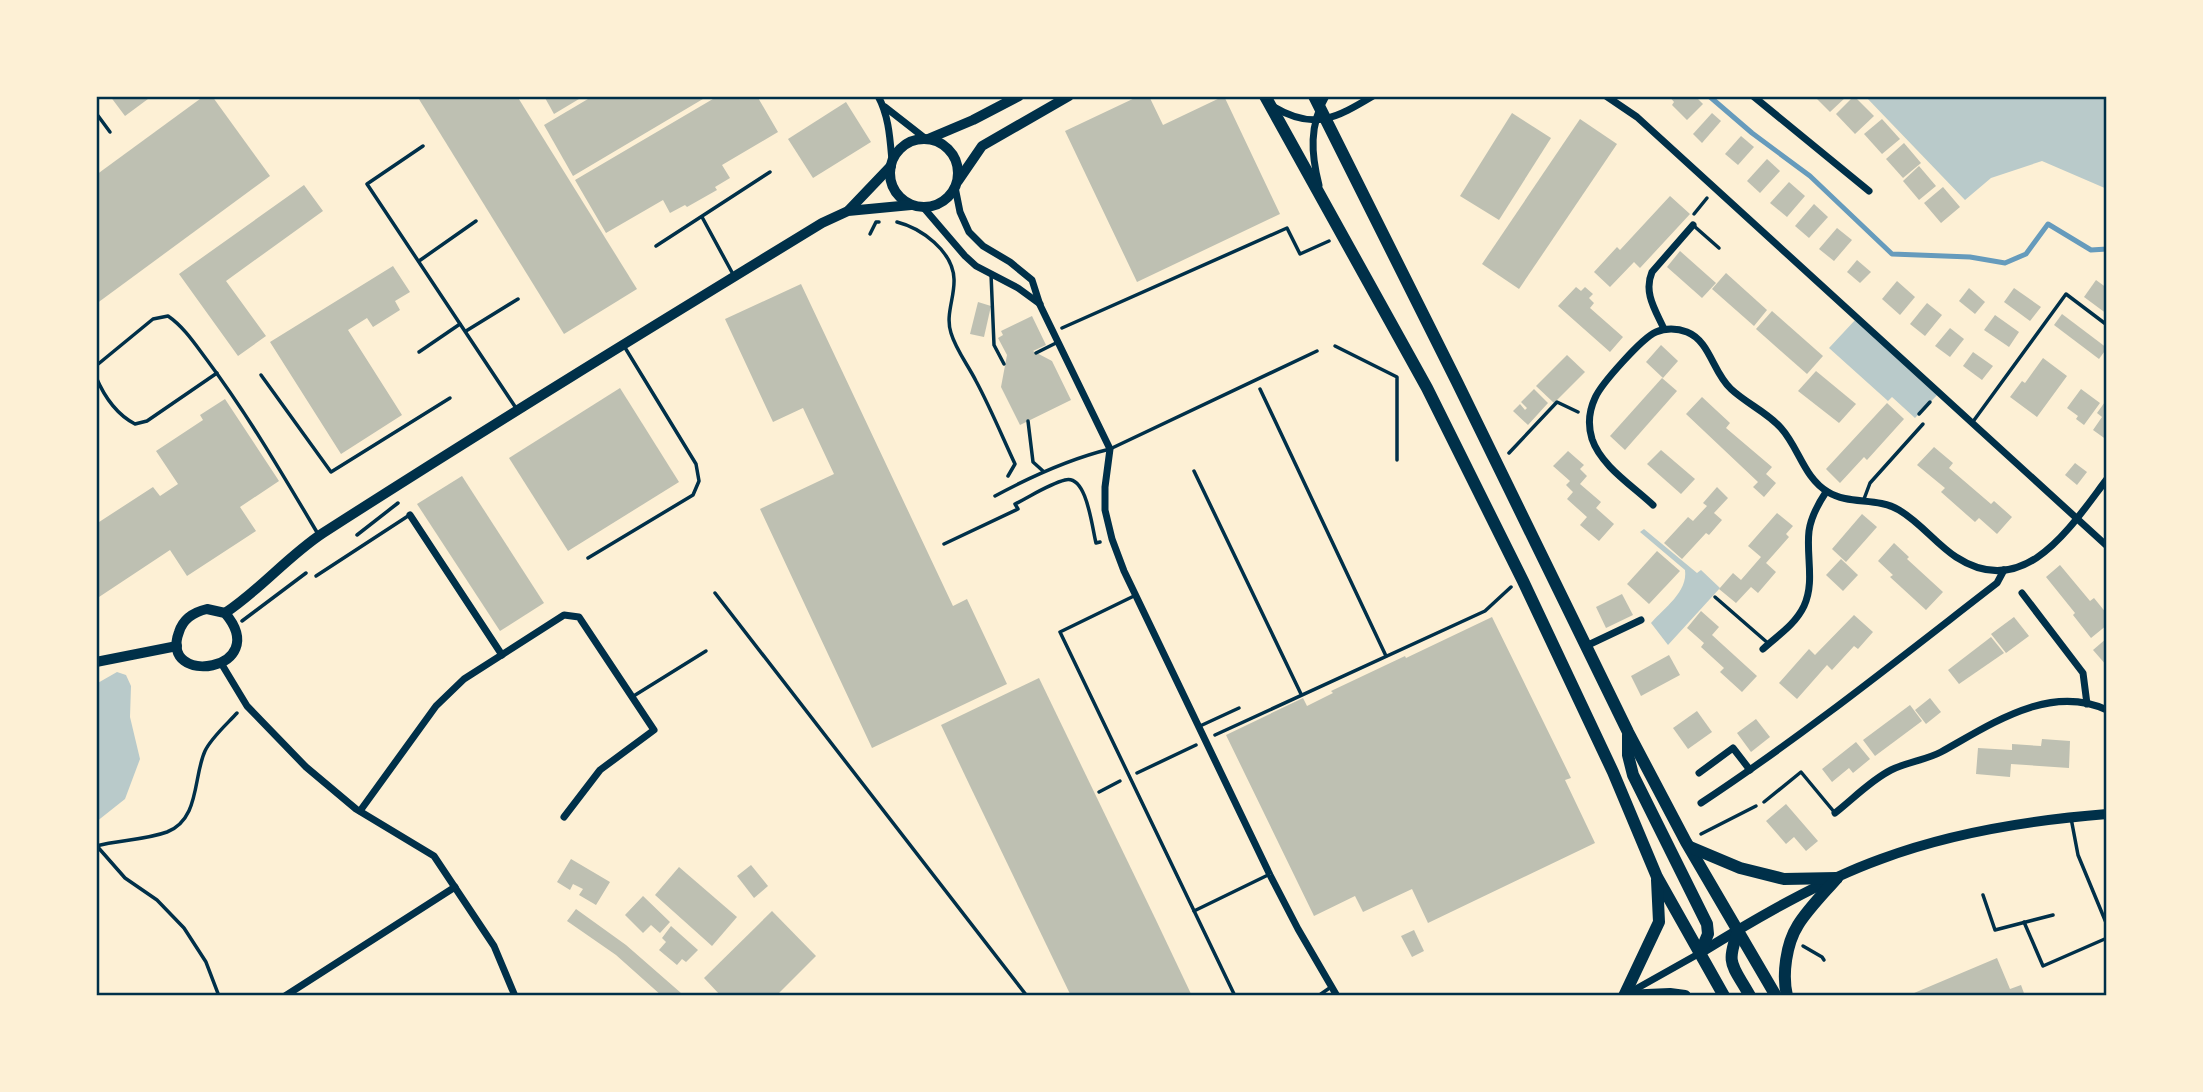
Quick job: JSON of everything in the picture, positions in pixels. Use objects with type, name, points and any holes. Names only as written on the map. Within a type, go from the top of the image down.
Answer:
[{"type":"highway","points":[[1267,101],[1427,388],[1613,772],[1657,877],[1724,996]]},
{"type":"highway","points":[[1319,111],[1498,465],[1628,732],[1688,844],[1776,996]]},
{"type":"highway","points":[[1628,732],[1628,755],[1633,775],[1707,924],[1708,934],[1700,953]]},
{"type":"highway","points":[[1688,844],[1740,868],[1784,879],[1837,878]]},
{"type":"highway","points":[[1657,877],[1658,922],[1624,996],[1685,996]]},
{"type":"highway","points":[[1787,996],[1784,985],[1788,951],[1797,926],[1837,878]]},
{"type":"highway","points":[[1739,929],[1730,957],[1750,996]]},
{"type":"main road","points":[[1700,953],[1739,929],[1837,878],[1881,859],[1937,842],[2016,824],[2107,814]]},
{"type":"street","points":[[878,96],[884,107],[891,163],[890,178],[894,189],[911,205]]},
{"type":"street","points":[[848,211],[905,145],[973,120],[1019,96]]},
{"type":"street","points":[[225,613],[242,602],[320,536],[822,222],[848,211],[911,205],[923,207],[942,202],[982,146],[993,137],[1069,96]]},
{"type":"street","points":[[1259,96],[1296,118],[1373,96]]},
{"type":"street","points":[[1325,206],[1312,158],[1319,111],[1326,96]]},
{"type":"street","points":[[1606,96],[1637,117],[2107,547]]},
{"type":"street","points":[[1753,96],[1870,191]]},
{"type":"street","points":[[884,107],[927,139],[937,142],[953,154],[958,174],[956,185],[960,212],[969,232],[983,246],[1010,262],[1032,280],[1040,305],[1110,449],[1105,499],[1112,539],[1136,595],[1270,875],[1337,996]]},
{"type":"street","points":[[923,207],[965,257],[976,266],[1018,288],[1040,305]]},
{"type":"street","points":[[1664,330],[1649,296],[1649,280],[1652,272],[1693,225]]},
{"type":"street","points":[[1653,505],[1604,460],[1597,450],[1589,418],[1602,386],[1648,337],[1664,330],[1686,331],[1701,342],[1723,381],[1783,430],[1794,445],[1808,474],[1826,492],[1898,509],[1966,563],[1991,570],[2029,564],[2049,551],[2107,480]]},
{"type":"street","points":[[1766,647],[1798,616],[1808,595],[1809,533],[1812,518],[1826,492]]},
{"type":"street","points":[[410,515],[502,655]]},
{"type":"street","points":[[1701,803],[1750,771],[1997,583],[2004,570]]},
{"type":"street","points":[[2022,593],[2083,673],[2087,704]]},
{"type":"street","points":[[207,609],[225,613],[234,626],[237,640],[232,653],[221,663],[205,668],[197,667],[183,659],[177,646],[182,625],[192,615],[207,609]]},
{"type":"street","points":[[360,811],[436,706],[464,679],[564,615],[579,617],[654,730],[600,770],[564,817]]},
{"type":"street","points":[[1585,647],[1641,620]]},
{"type":"street","points":[[96,662],[177,646]]},
{"type":"street","points":[[221,663],[247,706],[306,767],[360,811],[434,856],[494,946],[515,996]]},
{"type":"street","points":[[1835,813],[1887,771],[1938,754],[2002,717],[2060,702],[2087,704],[2107,710]]},
{"type":"street","points":[[1699,773],[1733,748],[1750,771]]},
{"type":"street","points":[[285,996],[455,887]]},
{"type":"street","points":[[1624,996],[1700,953]]},
{"type":"lane","points":[[96,113],[110,132]]},
{"type":"lane","points":[[423,146],[367,184],[518,410]]},
{"type":"lane","points":[[656,246],[770,172]]},
{"type":"lane","points":[[702,217],[734,276]]},
{"type":"lane","points":[[419,261],[476,221]]},
{"type":"lane","points":[[1693,225],[1719,248]]},
{"type":"lane","points":[[991,274],[995,345],[1004,364]]},
{"type":"lane","points":[[1972,423],[2066,294],[2107,325]]},
{"type":"lane","points":[[465,331],[518,299]]},
{"type":"lane","points":[[96,371],[97,365],[153,319],[168,316],[179,323],[217,373],[320,536]]},
{"type":"lane","points":[[419,352],[460,324]]},
{"type":"lane","points":[[1036,353],[1058,342]]},
{"type":"lane","points":[[588,558],[693,495],[699,481],[696,464],[623,344]]},
{"type":"lane","points":[[995,496],[1044,471],[1085,455],[1110,449],[1317,351]]},
{"type":"lane","points":[[96,377],[102,391],[123,418],[135,424],[147,421],[217,373]]},
{"type":"lane","points":[[261,375],[331,472],[450,398]]},
{"type":"lane","points":[[1028,421],[1033,462],[1044,471]]},
{"type":"lane","points":[[1864,500],[1870,482],[1923,424]]},
{"type":"lane","points":[[316,576],[410,515]]},
{"type":"lane","points":[[715,593],[1027,996]]},
{"type":"lane","points":[[1136,595],[1060,632],[1235,996]]},
{"type":"lane","points":[[1715,597],[1766,647]]},
{"type":"lane","points":[[632,697],[706,651]]},
{"type":"lane","points":[[1200,726],[1239,708]]},
{"type":"lane","points":[[1764,802],[1801,772],[1835,813]]},
{"type":"lane","points":[[2071,816],[2078,855],[2107,925]]},
{"type":"lane","points":[[1194,911],[1270,875]]},
{"type":"lane","points":[[1983,895],[1995,930],[2053,915]]},
{"type":"lane","points":[[2024,922],[2043,966],[2107,938]]},
{"type":"lane","points":[[1318,996],[1332,987]]},
{"type":"path","points":[[1693,225],[1689,221],[1716,189]]},
{"type":"path","points":[[892,221],[918,229],[926,235],[938,247],[953,271],[949,317],[951,334],[977,382],[1015,464],[1007,478],[1011,488]]},
{"type":"path","points":[[870,234],[876,222],[884,222]]},
{"type":"path","points":[[1054,332],[1287,228],[1300,254],[1341,236]]},
{"type":"path","points":[[1335,346],[1397,377],[1397,460]]},
{"type":"path","points":[[1256,380],[1386,656]]},
{"type":"path","points":[[1923,424],[1915,418],[1938,393]]},
{"type":"path","points":[[1498,465],[1557,402],[1589,418]]},
{"type":"path","points":[[1194,471],[1301,694]]},
{"type":"path","points":[[944,544],[1018,509],[1015,504],[1067,479],[1080,484],[1096,543],[1112,539]]},
{"type":"path","points":[[1099,792],[1301,694],[1485,611],[1522,581]]},
{"type":"path","points":[[96,845],[166,832],[177,826],[192,805],[197,775],[206,749],[236,714],[247,706]]},
{"type":"path","points":[[1688,844],[1764,802]]},
{"type":"path","points":[[96,845],[125,878],[157,900],[184,928],[206,962],[219,996]]},
{"type":"path","points":[[1792,940],[1824,960]]},
{"type":"shaded area","points":[[1865,96],[2107,96],[2107,189],[2042,161],[1991,178],[1965,200]]},
{"type":"shaded area","points":[[1857,318],[1939,393],[1915,418],[1892,397],[1888,401],[1829,348]]},
{"type":"shaded area","points":[[1644,529],[1697,573],[1701,570],[1720,588],[1668,645],[1651,623],[1679,592],[1685,578],[1685,570],[1640,532]]},
{"type":"shaded area","points":[[117,672],[126,675],[131,686],[130,717],[140,759],[125,799],[96,822],[96,684]]},
{"type":"building","points":[[110,96],[152,96],[125,116]]},
{"type":"building","points":[[204,96],[212,96],[270,176],[96,304],[96,175]]},
{"type":"building","points":[[417,96],[517,96],[637,289],[564,334]]},
{"type":"building","points":[[544,96],[584,96],[554,114]]},
{"type":"building","points":[[593,96],[708,96],[573,176],[544,125]]},
{"type":"building","points":[[718,96],[757,96],[778,132],[722,165],[730,178],[715,187],[717,190],[670,213],[663,200],[606,233],[575,180]]},
{"type":"building","points":[[1139,96],[1149,96],[1163,125],[1224,96],[1280,214],[1137,282],[1065,131]]},
{"type":"building","points":[[1669,96],[1695,96],[1703,104],[1687,120],[1672,105],[1674,102]]},
{"type":"building","points":[[1814,96],[1847,96],[1830,112]]},
{"type":"building","points":[[1854,96],[1874,116],[1855,134],[1836,114]]},
{"type":"building","points":[[846,102],[871,142],[813,178],[788,139]]},
{"type":"building","points":[[1512,113],[1551,138],[1499,220],[1460,196]]},
{"type":"building","points":[[1712,113],[1721,121],[1702,143],[1693,134]]},
{"type":"building","points":[[1580,119],[1617,144],[1519,289],[1482,264]]},
{"type":"building","points":[[1882,119],[1900,139],[1882,154],[1864,134]]},
{"type":"building","points":[[1741,136],[1754,147],[1738,165],[1725,154]]},
{"type":"building","points":[[1904,143],[1921,163],[1903,178],[1886,159]]},
{"type":"building","points":[[1767,159],[1780,171],[1760,193],[1747,181]]},
{"type":"building","points":[[1919,166],[1936,186],[1919,200],[1903,181]]},
{"type":"building","points":[[1789,182],[1805,196],[1787,217],[1770,203]]},
{"type":"building","points":[[304,185],[323,211],[226,281],[266,336],[238,356],[179,274]]},
{"type":"building","points":[[1943,187],[1960,207],[1941,223],[1924,203]]},
{"type":"building","points":[[1670,196],[1690,214],[1640,268],[1634,262],[1610,287],[1594,272],[1617,247],[1620,250]]},
{"type":"building","points":[[1814,204],[1828,217],[1809,238],[1795,226]]},
{"type":"building","points":[[1837,228],[1852,240],[1834,261],[1819,249]]},
{"type":"building","points":[[1680,251],[1716,283],[1702,298],[1667,267]]},
{"type":"building","points":[[1857,260],[1871,272],[1860,283],[1847,272]]},
{"type":"building","points":[[393,266],[410,292],[395,301],[400,310],[373,327],[367,318],[348,330],[402,415],[341,454],[270,342]]},
{"type":"building","points":[[1726,273],[1767,310],[1754,326],[1712,289]]},
{"type":"building","points":[[2096,280],[2107,288],[2107,314],[2084,297]]},
{"type":"building","points":[[1897,281],[1915,297],[1900,315],[1882,299]]},
{"type":"building","points":[[801,284],[953,606],[967,599],[1007,684],[872,748],[760,509],[834,474],[803,408],[773,422],[725,319]]},
{"type":"building","points":[[1576,287],[1581,291],[1585,287],[1593,294],[1589,298],[1594,303],[1590,308],[1623,337],[1610,352],[1558,306]]},
{"type":"building","points":[[1969,288],[1985,302],[1975,314],[1959,301]]},
{"type":"building","points":[[2014,288],[2041,307],[2030,321],[2004,302]]},
{"type":"building","points":[[978,302],[991,306],[984,337],[970,334]]},
{"type":"building","points":[[1927,303],[1942,315],[1925,336],[1910,324]]},
{"type":"building","points":[[1772,311],[1823,356],[1807,374],[1756,329]]},
{"type":"building","points":[[2062,314],[2107,348],[2099,359],[2054,325]]},
{"type":"building","points":[[1995,315],[2019,332],[2009,347],[1984,330]]},
{"type":"building","points":[[1032,316],[1046,345],[1033,351],[1052,361],[1071,400],[1020,425],[1001,387],[1007,355],[998,338],[1003,335],[1001,331]]},
{"type":"building","points":[[1950,328],[1964,339],[1950,357],[1935,346]]},
{"type":"building","points":[[1661,345],[1678,361],[1663,378],[1646,362]]},
{"type":"building","points":[[1973,352],[1993,366],[1982,380],[1963,366]]},
{"type":"building","points":[[1567,355],[1585,372],[1554,403],[1536,386]]},
{"type":"building","points":[[2043,358],[2067,376],[2037,417],[2010,397],[2022,381],[2025,383]]},
{"type":"building","points":[[1816,371],[1856,404],[1839,423],[1798,391]]},
{"type":"building","points":[[1662,378],[1677,391],[1625,450],[1610,436]]},
{"type":"building","points":[[620,388],[679,482],[568,551],[509,458]]},
{"type":"building","points":[[1534,389],[1548,403],[1528,425],[1513,411],[1520,404],[1525,410],[1527,408],[1521,402]]},
{"type":"building","points":[[2081,389],[2100,403],[2084,425],[2076,419],[2078,416],[2067,408]]},
{"type":"building","points":[[1702,397],[1730,423],[1726,428],[1772,467],[1766,474],[1776,483],[1764,497],[1753,487],[1758,482],[1686,414]]},
{"type":"building","points":[[225,399],[279,481],[240,507],[256,531],[187,576],[170,550],[96,599],[96,524],[153,487],[160,496],[178,484],[156,451],[203,420],[200,415]]},
{"type":"building","points":[[2107,399],[2107,440],[2093,430],[2102,417],[2097,413]]},
{"type":"building","points":[[1887,403],[1904,419],[1867,460],[1864,457],[1840,483],[1826,469]]},
{"type":"building","points":[[1934,447],[1953,463],[1949,468],[1991,504],[1994,501],[2012,517],[1997,534],[1979,518],[1975,522],[1941,492],[1945,488],[1917,465]]},
{"type":"building","points":[[1661,450],[1695,479],[1681,494],[1647,464]]},
{"type":"building","points":[[1568,451],[1584,465],[1580,469],[1587,476],[1580,484],[1601,502],[1596,508],[1614,524],[1599,541],[1580,525],[1587,517],[1567,499],[1573,492],[1566,485],[1570,481],[1553,466]]},
{"type":"building","points":[[2075,463],[2087,472],[2077,485],[2065,475]]},
{"type":"building","points":[[462,476],[544,603],[500,631],[417,504]]},
{"type":"building","points":[[1717,487],[1728,498],[1714,513],[1722,520],[1682,559],[1664,543],[1688,517],[1693,521],[1707,506],[1703,503]]},
{"type":"building","points":[[1777,513],[1793,526],[1786,534],[1789,537],[1766,563],[1776,572],[1758,593],[1751,587],[1736,603],[1719,589],[1733,573],[1741,580],[1761,557],[1748,546]]},
{"type":"building","points":[[1862,514],[1877,527],[1846,562],[1832,549]]},
{"type":"building","points":[[1894,543],[1909,557],[1907,559],[1943,592],[1926,610],[1890,577],[1893,575],[1878,561]]},
{"type":"building","points":[[1657,551],[1680,571],[1649,604],[1627,584]]},
{"type":"building","points":[[1841,559],[1858,575],[1843,591],[1826,575]]},
{"type":"building","points":[[2060,565],[2090,601],[2094,598],[2107,614],[2107,625],[2091,638],[2046,577]]},
{"type":"building","points":[[1622,594],[1633,615],[1606,628],[1596,607]]},
{"type":"building","points":[[1701,611],[1719,627],[1712,635],[1757,676],[1742,692],[1720,672],[1724,668],[1701,647],[1704,643],[1687,628]]},
{"type":"building","points":[[1854,615],[1873,632],[1858,649],[1854,646],[1832,670],[1827,665],[1797,699],[1779,683],[1809,649],[1815,655]]},
{"type":"building","points":[[1492,617],[1571,778],[1565,780],[1595,843],[1428,923],[1412,889],[1363,912],[1355,896],[1314,916],[1226,735],[1303,698],[1307,706],[1333,693],[1331,691]]},
{"type":"building","points":[[2014,617],[2029,636],[2006,653],[1991,634]]},
{"type":"building","points":[[1991,637],[2004,653],[1959,684],[1948,670]]},
{"type":"building","points":[[2107,638],[2107,666],[2093,650]]},
{"type":"building","points":[[1669,655],[1680,675],[1641,696],[1631,676]]},
{"type":"building","points":[[1039,678],[1192,996],[1071,996],[941,725]]},
{"type":"building","points":[[1930,698],[1941,712],[1926,724],[1915,710]]},
{"type":"building","points":[[1910,705],[1922,721],[1875,756],[1863,740]]},
{"type":"building","points":[[1697,711],[1712,732],[1688,749],[1673,728]]},
{"type":"building","points":[[1756,719],[1770,737],[1751,752],[1737,733]]},
{"type":"building","points":[[2042,739],[2070,741],[2069,768],[2011,764],[2010,777],[1976,774],[1978,748],[2012,750],[2012,744],[2041,746]]},
{"type":"building","points":[[1856,742],[1870,759],[1853,773],[1849,768],[1832,782],[1822,769]]},
{"type":"building","points":[[1786,804],[1818,841],[1806,851],[1794,837],[1786,844],[1766,821]]},
{"type":"building","points":[[571,859],[610,882],[596,905],[579,895],[583,889],[573,884],[570,890],[557,882]]},
{"type":"building","points":[[751,865],[768,886],[754,898],[737,876]]},
{"type":"building","points":[[679,867],[737,917],[712,946],[655,895]]},
{"type":"building","points":[[643,896],[670,922],[660,933],[651,925],[643,933],[625,915]]},
{"type":"building","points":[[576,909],[626,945],[681,993],[678,996],[662,996],[616,955],[567,921]]},
{"type":"building","points":[[772,911],[816,956],[776,996],[721,996],[704,978]]},
{"type":"building","points":[[671,926],[698,950],[686,962],[682,959],[677,965],[659,950],[666,942],[662,938]]},
{"type":"building","points":[[1414,930],[1424,951],[1412,957],[1401,936]]},
{"type":"building","points":[[1997,958],[2010,989],[2021,985],[2025,996],[1907,996]]},
{"type":"waterway","points":[[1709,96],[1752,133],[1810,176],[1892,254],[1970,257],[2005,263],[2026,254],[2048,224],[2091,250],[2107,249]]}]
